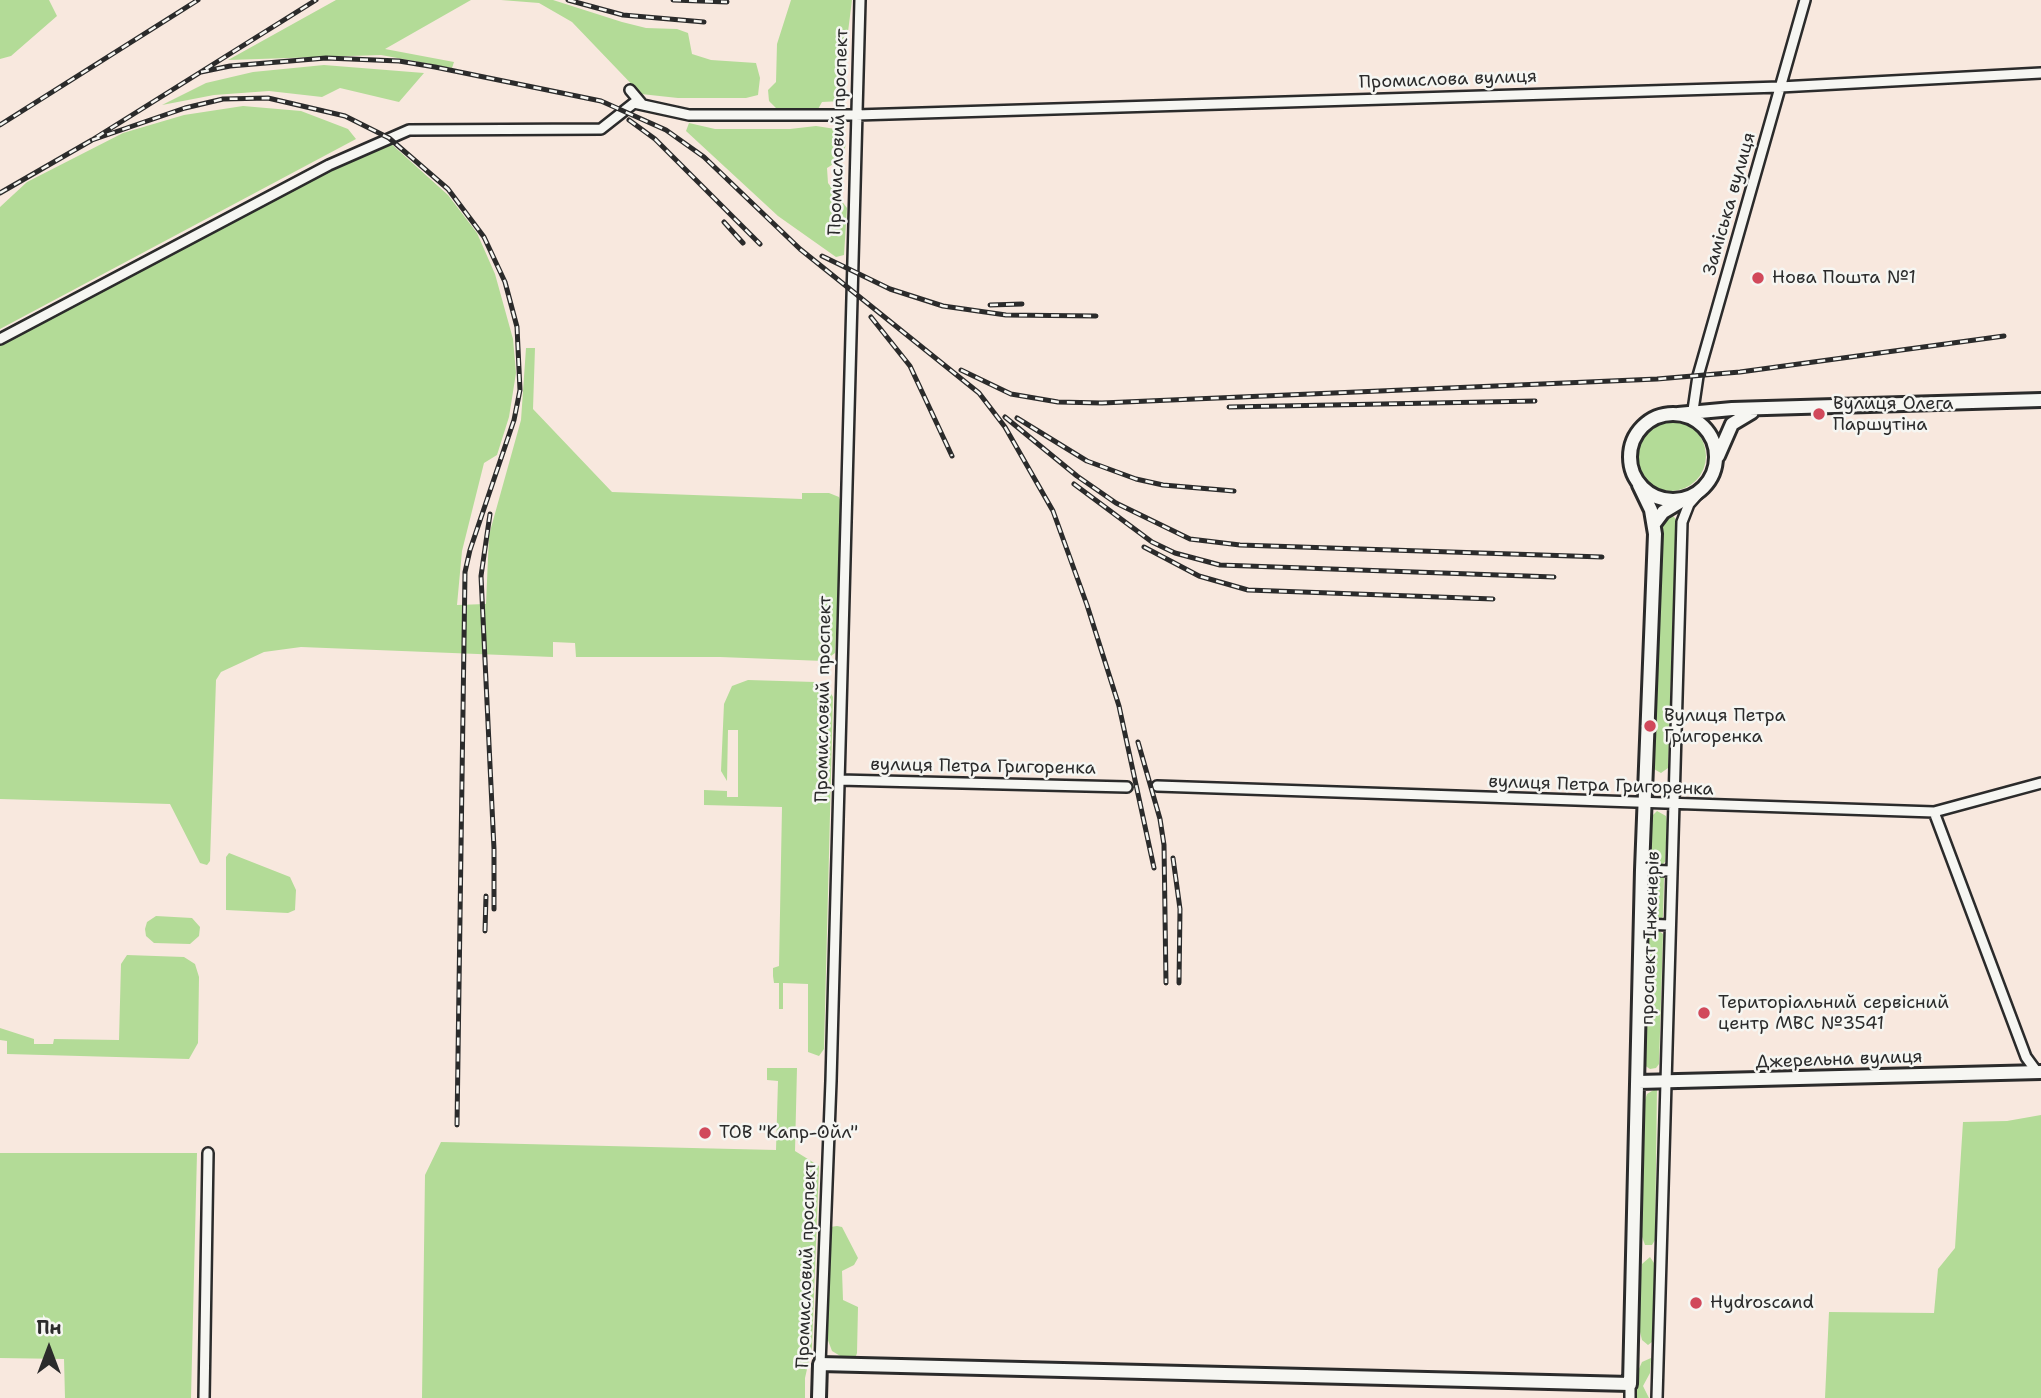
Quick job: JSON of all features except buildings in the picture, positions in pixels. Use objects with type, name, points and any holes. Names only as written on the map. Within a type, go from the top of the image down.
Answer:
[{"type":"street","name":"Промисловий проспект","points":[[819,1398],[860,0]]},
{"type":"street","name":"Заміська вулиця","points":[[1688,415],[1805,0]]},
{"type":"street","name":"Промислова вулиця","points":[[640,103],[689,115],[856,115],[1780,87],[2041,73]]},
{"type":"street","points":[[0,339],[329,165],[399,133],[426,128],[601,129],[610,125],[628,106],[640,103],[630,90]]},
{"type":"street","points":[[1686,499],[1660,499],[1639,485],[1630,460],[1632,445],[1639,431],[1651,421],[1766,408],[2041,400]]},
{"type":"street","points":[[1654,524],[1663,512],[1705,486],[1732,424],[1750,413],[1766,408]]},
{"type":"street","points":[[1688,415],[1712,438],[1716,465]]},
{"type":"street","name":"проспект Інженерів","points":[[1630,1384],[1642,870],[1654,524],[1639,485]]},
{"type":"street","name":"проспект Інженерів","points":[[1657,1398],[1682,522],[1689,504],[1705,486]]},
{"type":"street","name":"вулиця Петра Григоренка","points":[[839,780],[1127,787]]},
{"type":"street","name":"вулиця Петра Григоренка","points":[[1157,786],[1934,812],[2041,783]]},
{"type":"street","points":[[1934,812],[2026,1057],[2039,1072]]},
{"type":"street","points":[[1642,870],[1671,871]]},
{"type":"street","points":[[1641,924],[1669,925]]},
{"type":"street","name":"Джерельна вулиця","points":[[1638,1082],[2039,1072]]},
{"type":"street","points":[[204,1398],[208,1153]]},
{"type":"street","points":[[821,1364],[1630,1384],[1630,1398]]},
{"type":"green space","points":[[0,0],[49,0],[57,16],[11,56],[0,59]]},
{"type":"green space","points":[[336,0],[471,0],[385,49],[454,62],[452,68],[381,55],[228,60]]},
{"type":"green space","points":[[501,0],[553,0],[646,28],[677,29],[688,33],[692,54],[711,60],[756,63],[760,78],[758,95],[746,98],[678,98],[641,94],[572,22],[539,3]]},
{"type":"green space","points":[[791,0],[852,0],[846,48],[845,91],[841,101],[822,102],[817,111],[780,112],[769,101],[768,90],[776,82],[777,44]]},
{"type":"green space","points":[[324,65],[424,73],[399,102],[340,88],[322,97],[269,91],[214,95],[162,105],[206,83],[253,72]]},
{"type":"green space","points":[[243,106],[301,111],[348,129],[356,139],[0,329],[0,207],[27,182],[123,133],[184,115]]},
{"type":"green space","points":[[689,123],[715,129],[790,129],[816,126],[842,130],[846,143],[843,158],[827,168],[828,183],[847,208],[844,255],[836,257],[778,216],[686,131]]},
{"type":"green space","points":[[388,141],[448,195],[477,233],[495,274],[513,339],[516,373],[509,417],[497,455],[484,463],[462,551],[457,605],[486,604],[489,535],[521,420],[526,348],[535,348],[533,409],[612,492],[802,499],[802,493],[829,493],[839,497],[842,505],[835,653],[824,661],[720,657],[576,657],[575,643],[553,642],[553,657],[301,647],[264,652],[221,672],[216,680],[210,861],[207,865],[200,863],[170,804],[0,799],[0,344]]},
{"type":"green space","points":[[1678,421],[1691,427],[1700,436],[1704,442],[1704,470],[1696,481],[1685,489],[1664,491],[1646,481],[1638,470],[1636,449],[1646,431],[1657,423]]},
{"type":"green space","points":[[1671,514],[1676,519],[1668,768],[1661,773],[1652,768],[1658,526]]},
{"type":"green space","points":[[748,680],[815,682],[829,690],[833,697],[824,1049],[819,1056],[808,1052],[808,984],[783,983],[783,1009],[779,1009],[779,983],[774,983],[773,968],[779,966],[782,807],[704,805],[704,790],[727,791],[727,797],[738,797],[738,730],[728,730],[727,781],[721,771],[724,704],[732,686]]},
{"type":"green space","points":[[1657,811],[1666,816],[1667,823],[1665,862],[1659,867],[1650,865],[1648,860],[1649,819]]},
{"type":"green space","points":[[229,853],[290,877],[296,890],[295,910],[288,913],[226,910],[226,857]]},
{"type":"green space","points":[[1653,876],[1664,877],[1663,917],[1648,921],[1647,880]]},
{"type":"green space","points":[[156,916],[192,918],[200,927],[199,936],[190,944],[154,943],[146,936],[145,929],[147,922]]},
{"type":"green space","points":[[1659,931],[1663,934],[1659,1064],[1650,1069],[1644,1065],[1643,1050],[1646,932]]},
{"type":"green space","points":[[127,955],[184,957],[195,964],[199,977],[198,1043],[189,1059],[7,1054],[7,1041],[0,1040],[0,1028],[34,1039],[34,1044],[53,1044],[54,1039],[119,1040],[121,964]]},
{"type":"green space","points":[[767,1068],[797,1068],[795,1151],[819,1166],[812,1347],[805,1378],[805,1398],[422,1398],[425,1175],[441,1142],[776,1150],[778,1081],[767,1080]]},
{"type":"green space","points":[[1657,1088],[1655,1240],[1652,1245],[1645,1245],[1640,1231],[1644,1103],[1647,1094]]},
{"type":"green space","points":[[2041,1115],[2041,1398],[1825,1398],[1829,1312],[1934,1313],[1938,1269],[1955,1248],[1963,1122],[2007,1121]]},
{"type":"green space","points":[[0,1153],[197,1153],[191,1398],[65,1398],[64,1359],[0,1358]]},
{"type":"green space","points":[[830,1227],[842,1227],[858,1258],[854,1265],[842,1271],[843,1300],[858,1307],[857,1353],[855,1359],[847,1360],[832,1351],[826,1335],[828,1241]]},
{"type":"green space","points":[[1650,1257],[1654,1263],[1654,1324],[1652,1342],[1648,1345],[1642,1340],[1637,1320],[1642,1264]]},
{"type":"green space","points":[[1651,1358],[1650,1373],[1643,1386],[1649,1398],[1635,1398],[1638,1371],[1642,1362]]},
{"type":"railway","points":[[0,125],[198,0]]},
{"type":"railway","points":[[0,193],[92,140],[316,0]]},
{"type":"railway","points":[[568,0],[623,15],[704,22]]},
{"type":"railway","points":[[673,0],[727,2]]},
{"type":"railway","points":[[201,72],[230,66],[326,58],[399,61],[435,67],[601,101],[666,130],[704,157],[800,249],[979,393],[1005,427],[1053,511],[1087,605],[1119,706],[1154,868]]},
{"type":"railway","points":[[92,140],[185,108],[223,99],[268,98],[345,116],[389,138],[448,189],[484,237],[505,282],[517,327],[520,390],[514,420],[465,572],[457,1125]]},
{"type":"railway","points":[[629,120],[655,139],[760,244]]},
{"type":"railway","points":[[724,222],[743,243]]},
{"type":"railway","points":[[822,256],[890,289],[943,306],[1006,315],[1096,316]]},
{"type":"railway","points":[[990,305],[1022,304]]},
{"type":"railway","points":[[871,317],[910,366],[952,456]]},
{"type":"railway","points":[[961,370],[1011,394],[1058,402],[1102,403],[1657,379],[1740,372],[2004,336]]},
{"type":"railway","points":[[1229,407],[1535,401]]},
{"type":"railway","points":[[1005,417],[1077,476],[1116,503],[1190,539],[1240,545],[1602,557]]},
{"type":"railway","points":[[1017,418],[1087,461],[1136,479],[1163,485],[1234,491]]},
{"type":"railway","points":[[1074,484],[1152,542],[1175,553],[1220,565],[1554,577]]},
{"type":"railway","points":[[490,514],[481,576],[494,849],[494,909]]},
{"type":"railway","points":[[1144,547],[1199,576],[1248,590],[1493,599]]},
{"type":"railway","points":[[1138,742],[1160,819],[1164,845],[1166,983]]},
{"type":"railway","points":[[1173,858],[1180,909],[1179,983]]},
{"type":"railway","points":[[485,931],[486,896]]},
{"type":"place","name":"Нова Пошта №1","points":[[1758,278]]},
{"type":"place","name":"Вулиця Олега Паршутіна","points":[[1819,414]]},
{"type":"place","name":"Вулиця Петра Григоренка","points":[[1650,726]]},
{"type":"place","name":"Територіальний сервісний центр МВС №3541","points":[[1704,1013]]},
{"type":"place","name":"ТОВ \"Капр-Ойл\"","points":[[705,1133]]},
{"type":"place","name":"Hydroscand","points":[[1696,1303]]}]
